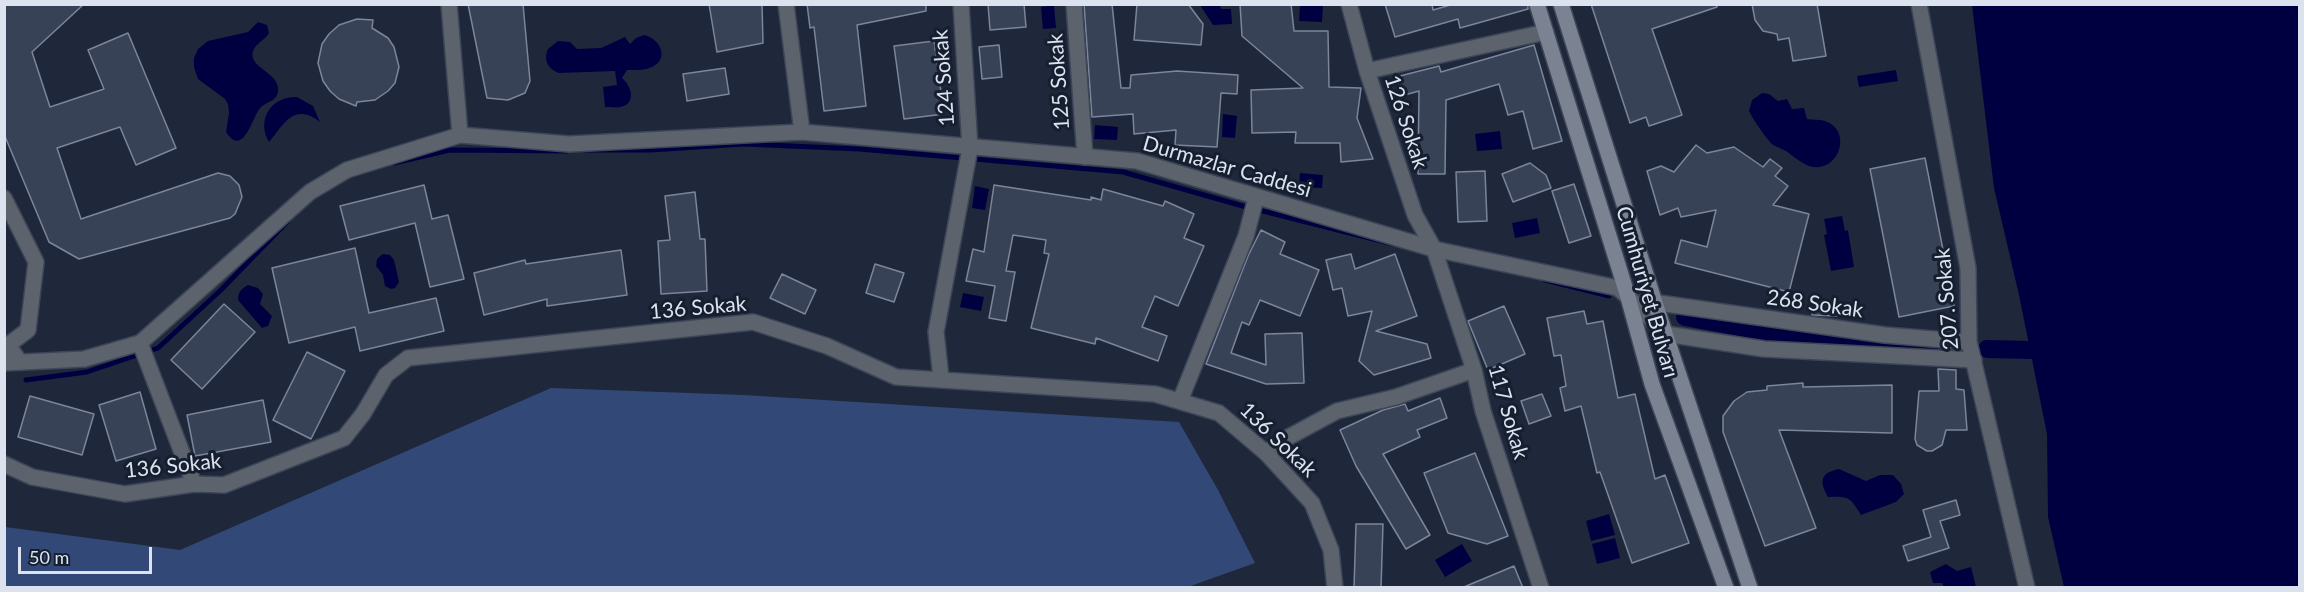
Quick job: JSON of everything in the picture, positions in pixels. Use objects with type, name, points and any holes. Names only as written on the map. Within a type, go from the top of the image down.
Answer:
[{"type":"main road","name":"Cumhuriyet Bulvarı","points":[[1561,4],[1747,587]]},
{"type":"main road","name":"Cumhuriyet Bulvarı","points":[[1543,6],[1546,32],[1628,297],[1652,384],[1726,588]]},
{"type":"street","points":[[4,198],[36,262],[28,330],[8,345],[12,362],[84,359],[140,343],[310,192],[346,170],[460,135],[448,4]]},
{"type":"street","points":[[786,4],[802,132]]},
{"type":"street","name":"124 Sokak","points":[[941,378],[936,332],[970,148],[960,4]]},
{"type":"street","name":"125 Sokak","points":[[1074,4],[1085,157]]},
{"type":"street","name":"126 Sokak","points":[[1348,4],[1367,71],[1415,215],[1434,249]]},
{"type":"street","name":"207. Sokak","points":[[1919,4],[1968,268],[1969,342],[2027,588]]},
{"type":"street","points":[[1367,71],[1546,32]]},
{"type":"street","name":"Durmazlar Caddesi","points":[[460,135],[569,144],[802,132],[1137,161],[1434,249],[1618,288],[1628,297]]},
{"type":"street","points":[[1180,401],[1246,236],[1256,198]]},
{"type":"street","name":"117 Sokak","points":[[1434,249],[1474,370],[1483,411],[1541,588]]},
{"type":"street","points":[[1628,297],[1666,334],[1764,349],[1974,360]]},
{"type":"street","name":"268 Sokak","points":[[1628,297],[1655,303],[1885,335],[1969,342]]},
{"type":"street","name":"136 Sokak","points":[[4,464],[32,477],[125,494],[194,484],[224,485],[344,438],[363,414],[386,375],[408,358],[753,322],[827,346],[896,377],[941,378],[1155,394],[1219,413],[1266,453],[1312,503],[1331,550],[1335,588]]},
{"type":"street","points":[[140,343],[194,484]]},
{"type":"street","points":[[1266,453],[1285,439],[1337,411],[1396,397],[1474,370]]},
{"type":"shaded area","points":[[1054,5],[1056,28],[1043,29],[1041,7]]},
{"type":"shaded area","points":[[1200,5],[1220,5],[1221,9],[1231,9],[1232,24],[1213,25]]},
{"type":"shaded area","points":[[1300,5],[1323,5],[1322,22],[1299,21]]},
{"type":"shaded area","points":[[1972,5],[2299,5],[2299,587],[2064,587],[2048,517],[2047,434],[2019,295],[1994,188]]},
{"type":"shaded area","points":[[258,22],[267,25],[269,33],[254,48],[253,57],[258,66],[276,82],[278,92],[275,98],[261,107],[247,133],[238,141],[232,139],[226,132],[228,104],[225,99],[198,79],[194,58],[198,49],[208,41],[248,32]]},
{"type":"shaded area","points":[[644,35],[658,44],[662,54],[661,59],[649,68],[627,70],[622,78],[630,89],[631,98],[626,105],[621,107],[605,107],[603,87],[617,85],[615,71],[559,73],[549,67],[546,60],[548,49],[558,41],[570,42],[577,49],[601,48],[625,37],[630,44],[636,38]]},
{"type":"shaded area","points":[[1896,70],[1898,81],[1859,87],[1857,76]]},
{"type":"shaded area","points":[[1762,93],[1769,94],[1778,101],[1787,99],[1792,109],[1804,108],[1807,119],[1823,120],[1834,126],[1839,134],[1840,142],[1839,151],[1834,158],[1828,164],[1819,167],[1809,166],[1773,145],[1749,111],[1752,100]]},
{"type":"shaded area","points":[[297,97],[313,106],[320,122],[311,116],[296,115],[284,123],[269,142],[264,126],[268,111],[280,101]]},
{"type":"shaded area","points":[[1223,114],[1237,116],[1235,138],[1222,137]]},
{"type":"shaded area","points":[[1095,125],[1118,127],[1117,140],[1094,139]]},
{"type":"shaded area","points":[[1500,131],[1502,149],[1477,151],[1475,134]]},
{"type":"shaded area","points":[[1300,173],[1323,175],[1322,188],[1299,187]]},
{"type":"shaded area","points":[[975,186],[989,189],[985,210],[972,208]]},
{"type":"shaded area","points":[[1842,216],[1845,231],[1848,230],[1854,267],[1831,271],[1824,235],[1827,234],[1824,219]]},
{"type":"shaded area","points":[[1537,218],[1540,233],[1515,238],[1512,223]]},
{"type":"shaded area","points":[[383,254],[390,255],[394,260],[399,282],[395,288],[385,286],[383,275],[376,266],[377,259]]},
{"type":"shaded area","points":[[248,285],[258,288],[263,294],[260,304],[272,316],[268,326],[262,328],[238,300],[240,291]]},
{"type":"shaded area","points":[[963,293],[984,297],[981,311],[960,307]]},
{"type":"shaded area","points":[[551,388],[743,395],[1179,422],[1218,490],[1255,563],[1185,588],[5,587],[5,527],[180,550]]},
{"type":"shaded area","points":[[1839,469],[1866,481],[1880,475],[1893,475],[1901,484],[1904,494],[1896,502],[1861,515],[1848,499],[1828,497],[1825,491],[1823,478],[1828,473]]},
{"type":"shaded area","points":[[1609,514],[1615,535],[1591,541],[1586,521]]},
{"type":"shaded area","points":[[1615,538],[1620,558],[1597,564],[1592,544]]},
{"type":"shaded area","points":[[1462,544],[1472,561],[1445,577],[1435,560]]},
{"type":"shaded area","points":[[1946,564],[1957,571],[1971,567],[1976,587],[1944,587],[1942,583],[1933,583],[1930,572]]},
{"type":"building","points":[[4,4],[84,4],[32,52],[50,107],[104,89],[88,50],[128,33],[176,148],[136,165],[120,127],[57,148],[81,219],[218,173],[230,176],[239,185],[242,197],[235,214],[230,218],[79,259],[49,242],[4,134]]},
{"type":"building","points":[[468,4],[523,4],[530,81],[525,93],[508,100],[487,98]]},
{"type":"building","points":[[709,4],[762,4],[763,43],[717,52]]},
{"type":"building","points":[[807,4],[926,4],[926,11],[857,25],[866,106],[824,111],[814,27],[810,28]]},
{"type":"building","points":[[988,4],[1024,4],[1026,27],[990,30]]},
{"type":"building","points":[[1084,4],[1112,4],[1121,88],[1130,88],[1131,75],[1177,71],[1238,75],[1237,94],[1221,93],[1217,147],[1175,145],[1176,130],[1134,134],[1133,114],[1092,117]]},
{"type":"building","points":[[1137,4],[1188,4],[1203,24],[1201,45],[1134,40]]},
{"type":"building","points":[[1240,4],[1291,4],[1294,31],[1328,31],[1329,87],[1361,88],[1357,118],[1373,159],[1341,162],[1340,143],[1295,143],[1296,132],[1252,133],[1251,90],[1303,88],[1242,36]]},
{"type":"building","points":[[1385,4],[1432,4],[1433,10],[1454,4],[1528,4],[1528,9],[1460,28],[1458,19],[1395,37]]},
{"type":"building","points":[[1591,4],[1717,4],[1717,7],[1652,29],[1682,115],[1649,126],[1646,117],[1630,123]]},
{"type":"building","points":[[1752,4],[1817,4],[1826,56],[1793,61],[1789,38],[1778,40],[1777,34],[1763,31],[1755,20]]},
{"type":"building","points":[[357,19],[373,20],[372,28],[388,38],[394,47],[399,67],[395,83],[388,91],[375,100],[357,102],[356,106],[339,99],[330,91],[323,81],[318,63],[322,44],[329,34],[339,25]]},
{"type":"building","points":[[934,41],[944,114],[904,119],[894,46]]},
{"type":"building","points":[[999,45],[1002,77],[982,79],[979,47]]},
{"type":"building","points":[[1534,45],[1562,141],[1533,149],[1523,111],[1508,115],[1499,84],[1446,100],[1445,174],[1418,174],[1419,91],[1401,96],[1396,77],[1439,66],[1441,72]]},
{"type":"building","points":[[725,68],[729,94],[687,101],[683,74]]},
{"type":"building","points":[[1696,145],[1707,153],[1734,147],[1763,167],[1770,159],[1782,168],[1775,176],[1788,186],[1773,205],[1809,214],[1789,292],[1675,263],[1681,240],[1707,247],[1716,210],[1681,217],[1678,208],[1660,215],[1647,171],[1661,166],[1674,172]]},
{"type":"building","points":[[1925,158],[1954,306],[1899,317],[1870,169]]},
{"type":"building","points":[[1530,163],[1546,175],[1551,188],[1513,202],[1502,174]]},
{"type":"building","points":[[1485,171],[1487,221],[1458,222],[1456,172]]},
{"type":"building","points":[[1574,184],[1591,236],[1569,243],[1552,191]]},
{"type":"building","points":[[424,185],[432,219],[448,215],[464,279],[430,287],[415,223],[349,240],[340,206]]},
{"type":"building","points":[[994,185],[1091,200],[1091,197],[1101,200],[1103,189],[1163,206],[1165,201],[1194,214],[1184,238],[1204,246],[1178,306],[1155,296],[1142,327],[1167,336],[1158,361],[1096,338],[1095,344],[1031,328],[1049,254],[1044,253],[1046,240],[1013,235],[1006,271],[1015,272],[1006,321],[989,318],[995,286],[966,281],[973,249],[984,252]]},
{"type":"building","points":[[695,192],[700,239],[705,239],[707,291],[661,294],[658,241],[670,240],[665,196]]},
{"type":"building","points":[[1261,230],[1285,242],[1280,254],[1319,270],[1300,316],[1260,300],[1249,325],[1242,322],[1231,353],[1266,365],[1265,334],[1302,333],[1304,383],[1266,384],[1206,364],[1248,256]]},
{"type":"building","points":[[355,248],[369,313],[436,298],[444,331],[360,351],[355,327],[289,343],[272,268]]},
{"type":"building","points":[[621,250],[627,295],[547,306],[547,299],[484,315],[474,273],[525,260],[526,264]]},
{"type":"building","points":[[1351,254],[1355,269],[1395,254],[1417,316],[1376,331],[1427,344],[1431,358],[1374,375],[1359,361],[1372,311],[1348,316],[1342,288],[1333,290],[1326,260]]},
{"type":"building","points":[[875,264],[904,273],[894,302],[866,293]]},
{"type":"building","points":[[782,274],[816,290],[805,314],[770,298]]},
{"type":"building","points":[[1813,301],[1840,303],[1839,316],[1812,315]]},
{"type":"building","points":[[224,304],[255,332],[202,389],[171,360]]},
{"type":"building","points":[[1504,306],[1525,354],[1488,370],[1468,321]]},
{"type":"building","points":[[1584,311],[1587,324],[1603,321],[1618,398],[1635,394],[1655,479],[1665,475],[1689,543],[1632,563],[1600,472],[1597,473],[1581,406],[1565,411],[1560,388],[1566,386],[1561,355],[1554,356],[1547,318]]},
{"type":"building","points":[[307,352],[345,371],[311,439],[273,420]]},
{"type":"building","points":[[1938,369],[1956,370],[1956,389],[1964,390],[1967,430],[1946,430],[1942,445],[1932,451],[1927,451],[1917,445],[1915,439],[1919,391],[1939,391]]},
{"type":"building","points":[[1803,383],[1803,387],[1892,385],[1892,433],[1779,430],[1816,528],[1765,546],[1723,432],[1723,416],[1734,401],[1747,392],[1767,390],[1767,386]]},
{"type":"building","points":[[140,392],[156,449],[116,461],[99,405]]},
{"type":"building","points":[[1542,394],[1551,416],[1529,424],[1521,401]]},
{"type":"building","points":[[30,396],[94,414],[82,455],[18,437]]},
{"type":"building","points":[[1440,398],[1447,418],[1417,430],[1420,437],[1383,454],[1430,535],[1406,549],[1356,466],[1340,430],[1383,410],[1405,404],[1408,411]]},
{"type":"building","points":[[263,400],[271,442],[195,456],[187,415]]},
{"type":"building","points":[[1475,453],[1508,536],[1487,544],[1448,533],[1424,473]]},
{"type":"building","points":[[1956,500],[1960,515],[1940,521],[1949,548],[1908,561],[1903,546],[1931,537],[1923,510]]},
{"type":"building","points":[[1356,524],[1383,524],[1381,588],[1354,588]]},
{"type":"building","points":[[1514,566],[1523,588],[1464,588],[1464,587]]},
{"type":"waterway","points":[[585,150],[651,150],[744,144],[859,149],[1123,172],[1239,205],[1393,244]]},
{"type":"waterway","points":[[394,163],[450,150],[567,151]]},
{"type":"waterway","points":[[26,380],[87,372],[158,348],[221,290],[288,221]]},
{"type":"waterway","points":[[1545,280],[1609,296]]},
{"type":"waterway","points":[[1685,317],[1825,343],[1954,348]]},
{"type":"waterway","points":[[1987,349],[2031,350]]}]
